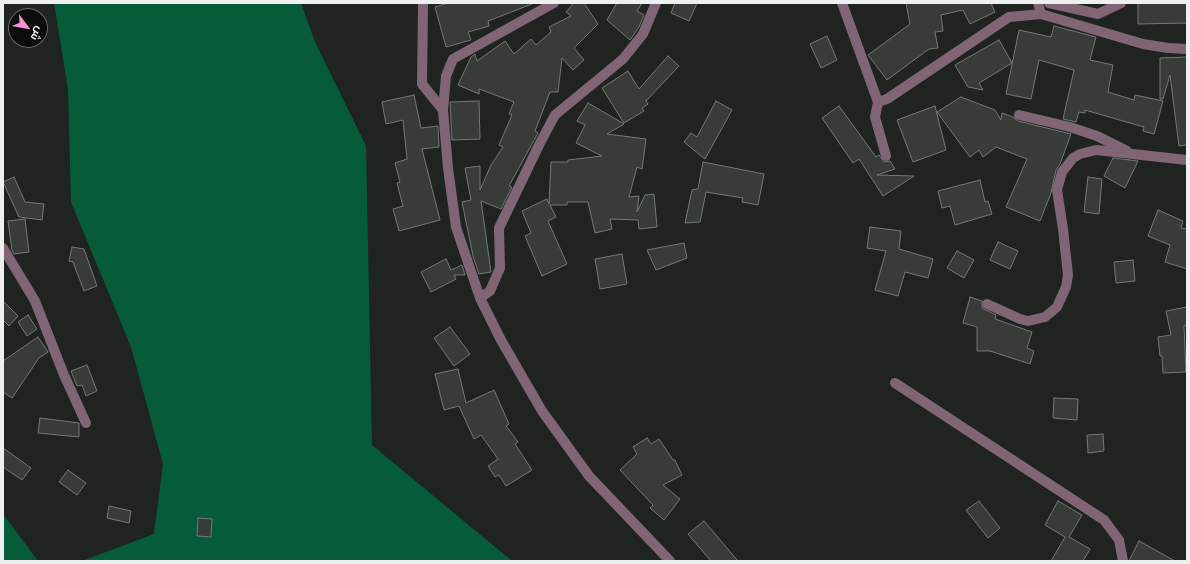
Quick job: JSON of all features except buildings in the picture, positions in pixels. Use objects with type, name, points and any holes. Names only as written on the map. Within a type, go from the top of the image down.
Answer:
[{"type":"street","points":[[423,3],[422,84],[444,110]]},
{"type":"street","points":[[554,3],[453,59],[446,76],[444,110],[448,168],[456,227],[480,298],[505,346],[552,424],[589,476],[670,561]]},
{"type":"street","points":[[480,298],[490,291],[500,268],[499,228],[555,115],[623,59],[643,34],[656,3]]},
{"type":"street","points":[[842,3],[878,102],[875,117],[886,156]]},
{"type":"street","points":[[1038,3],[1041,14]]},
{"type":"street","points":[[1049,3],[1098,14],[1121,3]]},
{"type":"street","points":[[878,102],[887,99],[1009,17],[1041,14],[1143,44],[1187,49]]},
{"type":"street","points":[[1019,115],[1077,129],[1098,136],[1133,154]]},
{"type":"street","points":[[987,304],[1020,319],[1028,321],[1045,317],[1054,310],[1063,297],[1068,276],[1063,229],[1057,200],[1058,181],[1062,172],[1073,158],[1088,151],[1187,160]]},
{"type":"street","points":[[3,248],[35,302],[64,374],[86,423]]},
{"type":"street","points":[[895,383],[1104,520],[1119,540],[1123,561]]},
{"type":"green space","points":[[54,3],[301,3],[315,42],[366,146],[372,445],[512,561],[82,561],[154,534],[163,464],[131,347],[71,202],[68,89]]},
{"type":"green space","points":[[3,514],[38,561],[3,561]]}]
